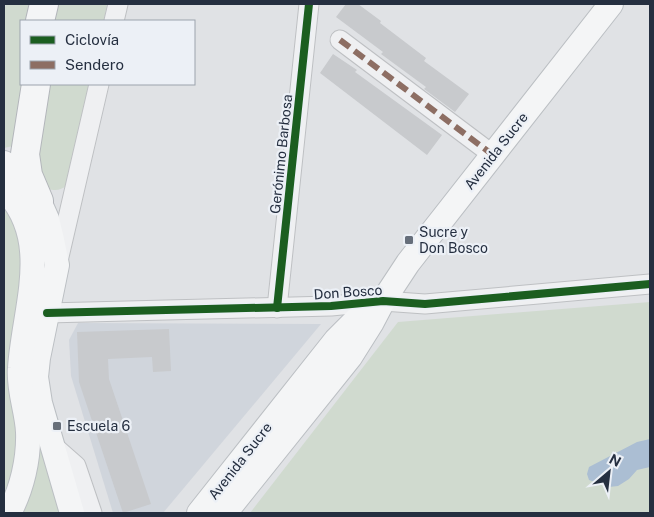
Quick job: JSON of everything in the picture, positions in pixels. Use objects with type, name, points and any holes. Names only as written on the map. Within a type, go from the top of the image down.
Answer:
[{"type":"highway","points":[[40,20],[44,4]]},
{"type":"highway","points":[[36,85],[24,154],[28,175],[39,201]]},
{"type":"highway","points":[[4,152],[17,146],[27,136]]},
{"type":"main road","name":"Avenida Sucre","points":[[224,513],[350,357],[408,263],[611,4]]},
{"type":"main road","points":[[4,163],[23,181],[39,201],[47,219],[57,265],[38,358],[36,377],[40,404],[72,513]]},
{"type":"main road","points":[[4,189],[12,197],[23,214],[29,231],[33,272],[20,367],[20,386],[28,432],[25,465],[21,484],[9,513]]},
{"type":"main road","name":"Avenida Sucre","points":[[199,513],[336,340],[362,314],[384,301]]},
{"type":"street","points":[[114,20],[118,4]]},
{"type":"street","name":"Gerónimo Barbosa","points":[[277,308],[309,4]]},
{"type":"street","points":[[340,40],[492,155]]},
{"type":"street","points":[[57,265],[99,85]]},
{"type":"street","name":"Don Bosco","points":[[47,313],[277,308],[332,306],[384,301],[425,304],[650,284]]},
{"type":"street","points":[[51,444],[76,466],[92,513]]},
{"type":"street","points":[[4,500],[25,465]]},
{"type":"shaded area","points":[[6,4],[41,4],[38,20],[20,20],[20,85],[34,85],[13,146],[4,148],[4,11]]},
{"type":"shaded area","points":[[55,4],[107,4],[104,20],[53,20]]},
{"type":"shaded area","points":[[48,85],[90,85],[67,185],[61,189],[48,189],[39,177],[37,145]]},
{"type":"shaded area","points":[[4,195],[24,225],[18,460],[4,493]]},
{"type":"shaded area","points":[[650,302],[650,513],[250,513],[398,322]]},
{"type":"shaded area","points":[[78,323],[321,324],[163,513],[113,513],[71,376],[69,340]]},
{"type":"shaded area","points":[[40,436],[62,513],[21,513]]},
{"type":"water","points":[[650,439],[650,467],[637,470],[629,479],[618,486],[609,487],[589,480],[587,474],[589,467],[637,442]]},
{"type":"building","points":[[346,4],[358,4],[426,58],[424,61],[469,94],[455,112],[424,89],[426,87],[381,54],[383,52],[336,17]]},
{"type":"building","points":[[333,54],[442,135],[427,155],[320,73]]},
{"type":"building","points":[[169,329],[171,371],[153,372],[152,357],[108,359],[109,379],[151,504],[123,513],[79,382],[77,332]]},
{"type":"marked path","points":[[340,40],[493,155]]},
{"type":"cycle path","points":[[277,308],[309,4]]},
{"type":"cycle path","points":[[47,313],[331,306],[383,301],[425,304],[650,284]]},
{"type":"place","name":"Sucre y Don Bosco","points":[[409,240]]},
{"type":"place","name":"Escuela 6","points":[[57,426]]}]
